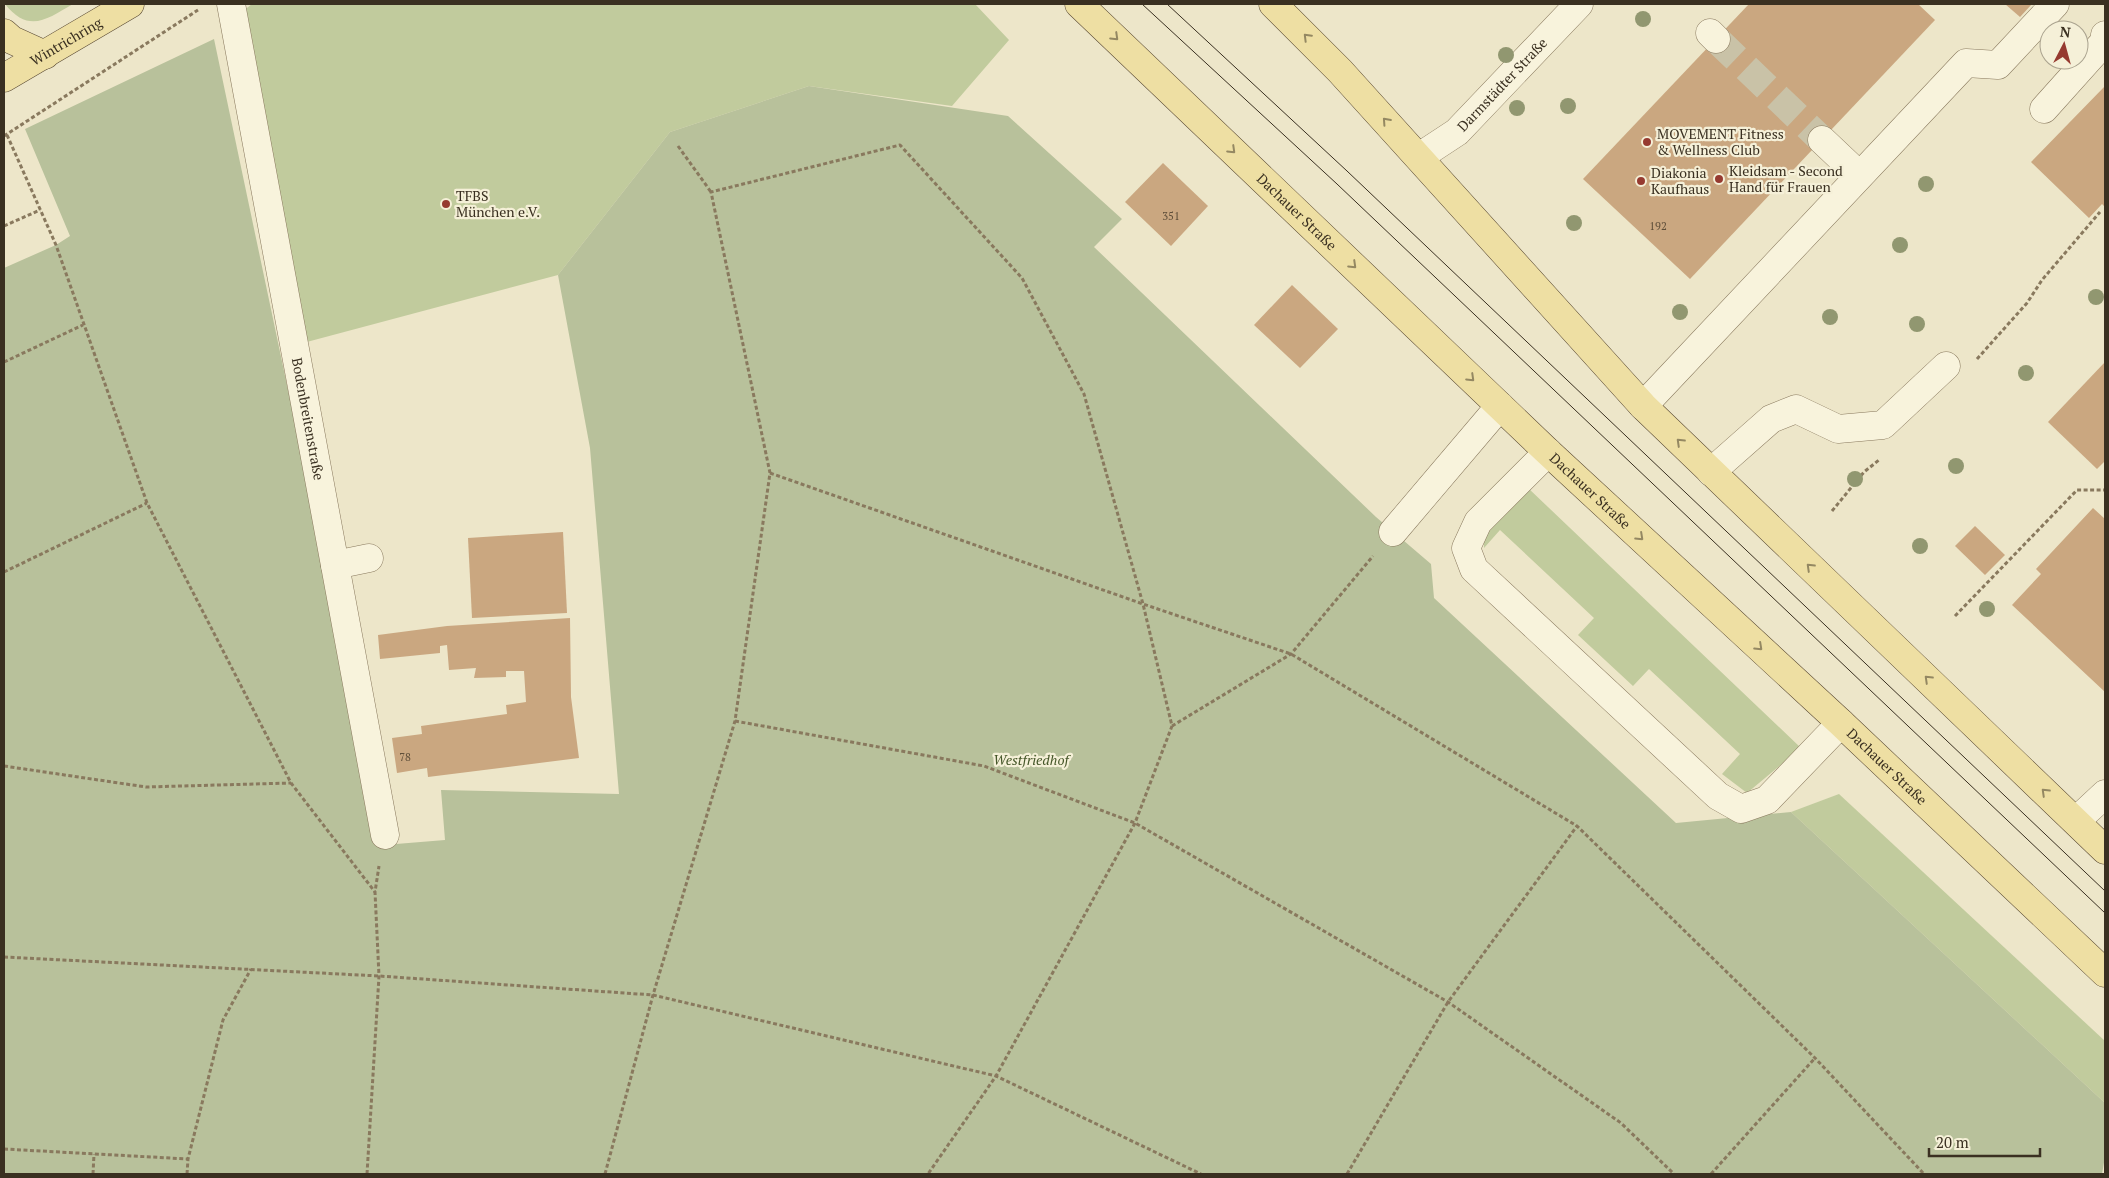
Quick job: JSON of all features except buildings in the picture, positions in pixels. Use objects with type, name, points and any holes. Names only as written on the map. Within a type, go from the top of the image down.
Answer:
[{"type":"main road","name":"Wintrichring","points":[[4,78],[45,56],[130,4]]},
{"type":"main road","name":"Dachauer Straße","points":[[1079,4],[1548,452],[1841,723],[2105,973]]},
{"type":"main road","points":[[1273,4],[1340,71],[1643,406],[2105,850]]},
{"type":"main road","points":[[4,33],[12,40],[45,56]]},
{"type":"street","name":"Bodenbreitenstraße","points":[[231,4],[385,835]]},
{"type":"street","name":"Darmstädter Straße","points":[[1419,157],[1457,132],[1579,4]]},
{"type":"street","points":[[1643,406],[1966,63],[1998,65],[2055,4]]},
{"type":"street","points":[[2044,109],[2104,42],[2105,35]]},
{"type":"street","points":[[1822,140],[1859,175]]},
{"type":"street","points":[[1711,472],[1771,419],[1796,409],[1838,429],[1883,425],[1946,366]]},
{"type":"street","points":[[1393,532],[1500,406]]},
{"type":"street","points":[[1548,452],[1478,522],[1466,548],[1474,569],[1718,796],[1742,809],[1767,800],[1841,723]]},
{"type":"street","points":[[335,565],[369,558]]},
{"type":"street","points":[[2076,821],[2105,794]]},
{"type":"path","points":[[200,9],[5,136],[56,245],[147,503],[291,783],[374,892],[379,976],[367,1174]]},
{"type":"path","points":[[711,192],[900,145],[1022,278],[1084,394],[1143,604],[1172,726],[1135,823],[996,1076],[928,1174]]},
{"type":"path","points":[[605,1174],[653,995],[736,721],[770,473],[711,192],[678,146]]},
{"type":"path","points":[[4,226],[40,210]]},
{"type":"path","points":[[4,362],[83,325]]},
{"type":"path","points":[[770,473],[1291,654],[1577,826],[1815,1058],[1924,1174]]},
{"type":"path","points":[[1955,616],[2077,490],[2105,490]]},
{"type":"path","points":[[4,572],[147,503]]},
{"type":"path","points":[[1172,726],[1291,654],[1393,532]]},
{"type":"path","points":[[736,721],[984,766],[1135,823],[1448,1002],[1621,1123],[1674,1174]]},
{"type":"path","points":[[4,766],[146,787],[291,783]]},
{"type":"path","points":[[1347,1174],[1448,1002],[1577,826]]},
{"type":"path","points":[[4,957],[379,976],[653,995],[996,1076],[1201,1174]]},
{"type":"path","points":[[187,1174],[188,1159],[223,1020],[251,969]]},
{"type":"path","points":[[1711,1174],[1815,1058]]},
{"type":"path","points":[[4,1149],[188,1159]]},
{"type":"path","points":[[93,1174],[94,1154]]},
{"type":"green space","points":[[5,4],[73,4],[46,19],[30,21],[22,19]]},
{"type":"green space","name":"TFBS München e.V.","points":[[252,4],[975,4],[1009,40],[952,106],[809,86],[670,132],[558,275],[303,343],[243,11]]},
{"type":"green space","name":"Westfriedhof","points":[[214,39],[384,845],[445,840],[441,790],[619,794],[590,448],[558,275],[670,132],[809,86],[1008,116],[1122,219],[1094,247],[1376,517],[1431,564],[1434,598],[1676,823],[1791,812],[2105,1103],[2105,1157],[2102,1174],[4,1174],[4,268],[56,245],[70,236],[25,129]]},
{"type":"green space","points":[[1527,487],[1801,748],[1747,793],[1722,774],[1740,754],[1649,669],[1633,686],[1578,635],[1594,618],[1500,530],[1484,548],[1484,529]]},
{"type":"green space","points":[[1839,794],[2105,1041],[2105,1103],[1791,812]]},
{"type":"tunnel","points":[[1716,39],[1822,140]]},
{"type":"tram line","points":[[1142,4],[1337,184],[2105,913]]},
{"type":"tram line","points":[[1167,4],[1347,171],[2105,891]]},
{"type":"place","name":"MOVEMENT Fitness & Wellness Club","points":[[1647,142]]},
{"type":"place","name":"Kleidsam - Second Hand für Frauen","points":[[1719,179]]},
{"type":"place","name":"Diakonia Kaufhaus","points":[[1641,181]]},
{"type":"place","name":"TFBS München e.V.","points":[[446,204]]}]
